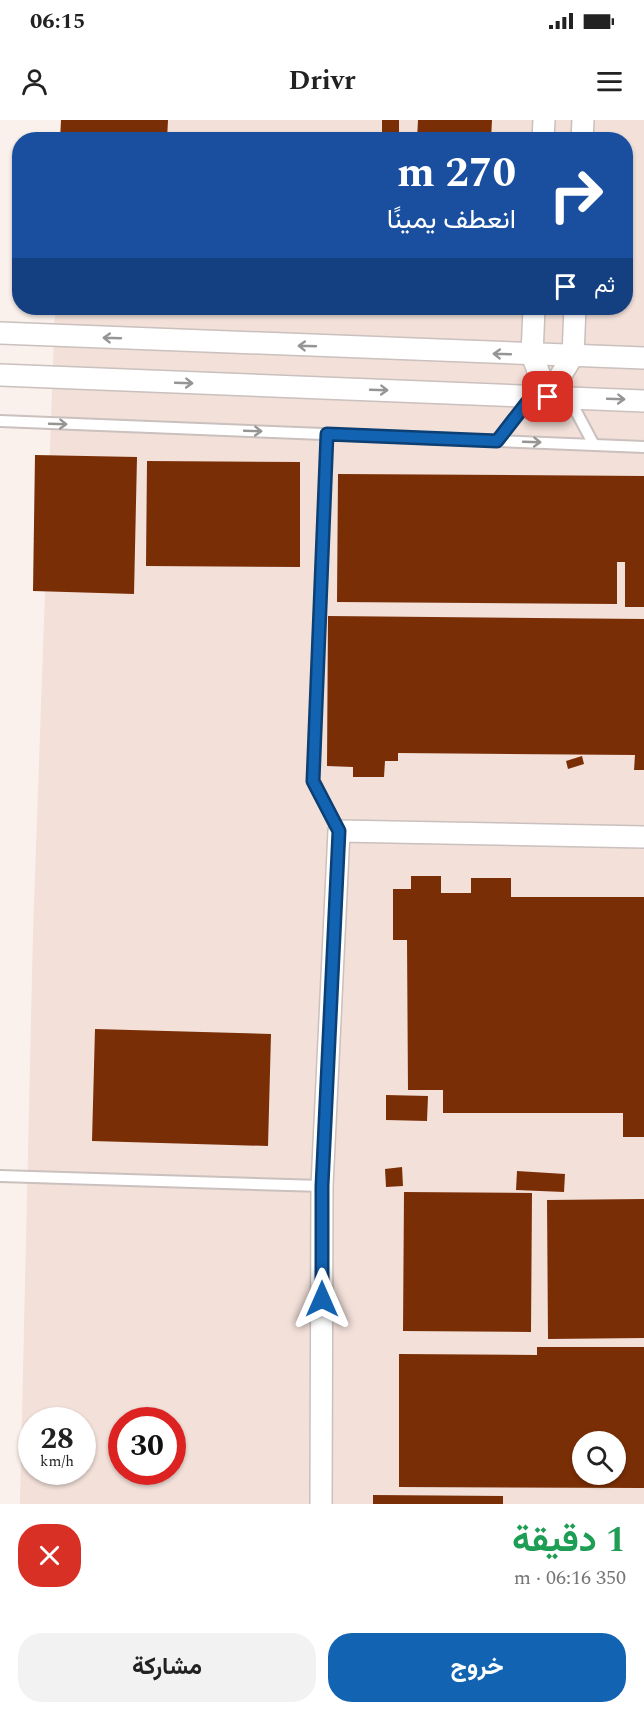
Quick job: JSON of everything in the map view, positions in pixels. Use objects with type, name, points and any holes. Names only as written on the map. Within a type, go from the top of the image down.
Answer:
[{"type":"street","points":[[534,315],[532,355],[540,397]]},
{"type":"street","points":[[540,397],[573,355],[575,315]]},
{"type":"street","points":[[0,333],[644,358]]},
{"type":"street","points":[[0,375],[644,400]]},
{"type":"street","points":[[321,1504],[322,1186],[339,831],[644,837]]},
{"type":"lane","points":[[497,441],[540,397]]},
{"type":"lane","points":[[569,398],[594,445]]},
{"type":"lane","points":[[0,421],[644,447]]},
{"type":"lane","points":[[327,434],[313,781],[339,831]]},
{"type":"lane","points":[[0,1176],[322,1186]]},
{"type":"shaded area","points":[[65,120],[644,120],[644,1504],[20,1504],[20,1485],[96,1485],[96,1407],[22,1407],[33,933],[55,315],[633,315],[633,132],[64,132]]},
{"type":"building","points":[[61,120],[168,120],[167,132],[60,132]]},
{"type":"building","points":[[382,120],[399,120],[399,132],[382,132]]},
{"type":"building","points":[[418,120],[492,120],[491,132],[417,132]]},
{"type":"building","points":[[35,455],[137,457],[134,594],[33,591]]},
{"type":"building","points":[[147,461],[300,462],[300,567],[146,566]]},
{"type":"building","points":[[338,474],[644,476],[644,607],[625,607],[625,562],[617,562],[617,604],[337,602]]},
{"type":"building","points":[[328,616],[644,619],[644,770],[634,770],[635,755],[398,753],[398,761],[385,761],[384,777],[353,777],[353,767],[327,766]]},
{"type":"building","points":[[582,756],[584,764],[568,769],[566,761]]},
{"type":"building","points":[[411,876],[441,876],[441,893],[471,893],[471,878],[511,878],[511,897],[644,897],[644,1137],[623,1137],[623,1113],[443,1113],[443,1090],[408,1090],[407,940],[393,940],[393,889],[411,889]]},
{"type":"building","points":[[95,1029],[271,1034],[268,1146],[92,1141]]},
{"type":"building","points":[[386,1095],[428,1096],[427,1121],[386,1120]]},
{"type":"building","points":[[402,1167],[403,1186],[386,1187],[385,1169]]},
{"type":"building","points":[[517,1171],[565,1174],[564,1192],[516,1190]]},
{"type":"building","points":[[404,1192],[532,1193],[531,1332],[403,1331]]},
{"type":"building","points":[[644,1199],[644,1338],[548,1339],[547,1200]]},
{"type":"building","points":[[537,1347],[644,1347],[644,1488],[399,1487],[399,1354],[537,1355]]},
{"type":"building","points":[[373,1495],[503,1496],[503,1504],[373,1504]]},
{"type":"route","points":[[322,1299],[322,1186],[339,831],[313,781],[327,434],[497,441],[532,396],[548,397]]}]
